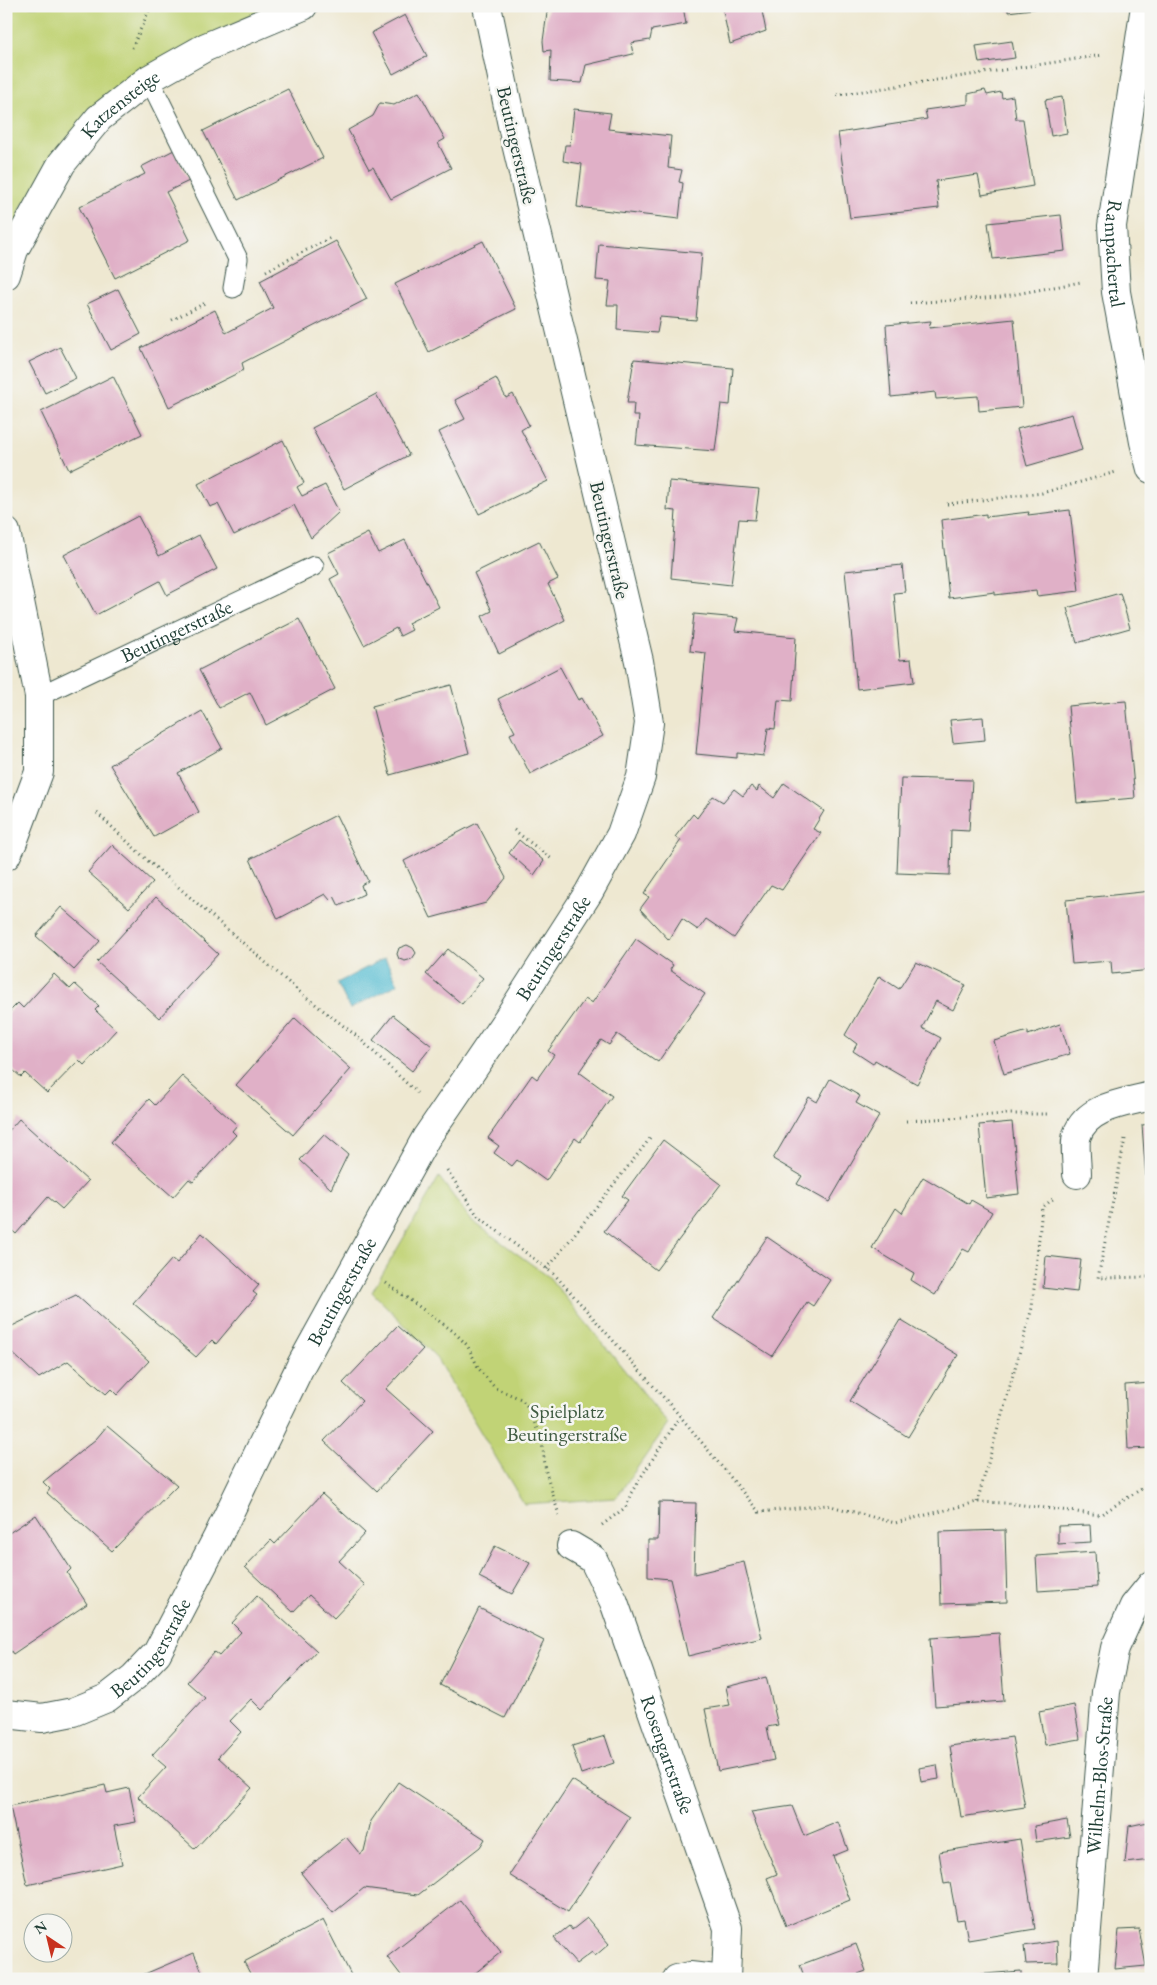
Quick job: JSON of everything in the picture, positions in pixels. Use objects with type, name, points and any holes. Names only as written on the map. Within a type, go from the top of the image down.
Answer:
[{"type":"street","name":"Katzensteige","points":[[6,275],[14,250],[62,163],[99,118],[149,79],[206,47],[303,6]]},
{"type":"street","name":"Beutingerstraße","points":[[6,1714],[42,1718],[73,1712],[107,1698],[134,1677],[157,1653],[216,1540],[300,1366],[426,1138],[510,1014],[589,892],[621,834],[641,777],[649,723],[639,661],[516,144],[487,6]]},
{"type":"street","name":"Rampachertal","points":[[1145,6],[1112,226],[1114,276],[1150,466]]},
{"type":"street","points":[[6,532],[39,696],[40,772],[14,842],[6,856]]},
{"type":"street","points":[[1077,1174],[1076,1136],[1086,1118],[1099,1110],[1142,1099]]},
{"type":"street","name":"Rosengartstraße","points":[[571,1546],[593,1559],[614,1602],[728,1928],[726,1979]]},
{"type":"street","name":"Wilhelm-Blos-Straße","points":[[1083,1979],[1106,1692],[1115,1648],[1134,1606],[1151,1585]]},
{"type":"street","points":[[677,1979],[690,1976],[716,1979]]},
{"type":"lane","points":[[149,79],[238,260],[233,288]]},
{"type":"lane","name":"Beutingerstraße","points":[[39,696],[314,566]]},
{"type":"path","points":[[837,94],[1138,49]]},
{"type":"path","points":[[172,320],[330,238]]},
{"type":"path","points":[[910,303],[1000,297],[1114,276]]},
{"type":"path","points":[[947,504],[1042,492],[1150,466]]},
{"type":"path","points":[[98,813],[147,860],[302,994],[358,1037],[441,1115]]},
{"type":"path","points":[[514,830],[553,860]]},
{"type":"path","points":[[1142,1099],[1098,1278],[1151,1276]]},
{"type":"path","points":[[906,1121],[1046,1113],[1086,1118]]},
{"type":"path","points":[[547,1269],[652,1136]]},
{"type":"path","points":[[426,1138],[478,1216],[554,1275],[680,1416],[759,1512],[827,1505],[895,1522],[977,1502],[1007,1502],[1100,1515],[1151,1483]]},
{"type":"path","points":[[977,1502],[1032,1308],[1042,1208],[1077,1174]]},
{"type":"path","points":[[381,1280],[453,1331],[467,1345],[479,1369],[495,1388],[521,1399],[530,1408],[542,1443],[546,1472],[554,1502],[571,1546],[626,1507],[630,1493],[680,1416]]},
{"type":"green space","points":[[6,6],[283,6],[109,102],[22,206],[6,258]]},
{"type":"green space","name":"Spielplatz Beutingerstraße","points":[[439,1177],[471,1220],[549,1277],[668,1424],[616,1498],[524,1504],[435,1356],[372,1292]]},
{"type":"water","points":[[385,958],[398,984],[350,1009],[337,983]]},
{"type":"building","points":[[548,6],[683,6],[686,24],[652,30],[650,40],[631,43],[633,54],[586,65],[582,83],[550,81],[551,50],[544,51],[543,41]]},
{"type":"building","points":[[722,6],[761,6],[766,31],[730,44]]},
{"type":"building","points":[[1008,6],[1048,6],[1048,7],[1008,12]]},
{"type":"building","points":[[405,15],[427,56],[393,74],[371,33]]},
{"type":"building","points":[[1012,41],[1015,58],[979,63],[976,46]]},
{"type":"building","points":[[288,89],[323,158],[238,200],[203,131]]},
{"type":"building","points":[[985,90],[987,95],[1001,92],[1002,98],[1013,96],[1016,119],[1023,119],[1033,186],[982,195],[978,175],[936,181],[939,208],[850,218],[838,133],[927,119],[925,110],[968,104],[968,94]]},
{"type":"building","points":[[419,92],[445,139],[438,143],[451,168],[391,199],[373,167],[369,169],[348,130],[373,116],[380,103],[394,105]]},
{"type":"building","points":[[1062,97],[1067,133],[1051,136],[1045,100]]},
{"type":"building","points":[[574,109],[611,113],[608,129],[671,136],[668,168],[682,170],[679,182],[683,183],[679,219],[577,207],[582,164],[563,161],[565,145],[570,145]]},
{"type":"building","points":[[174,150],[189,181],[166,192],[190,240],[115,278],[79,207],[145,174],[141,167]]},
{"type":"building","points":[[1061,215],[1065,251],[993,259],[988,223]]},
{"type":"building","points":[[336,241],[367,299],[242,363],[244,370],[169,407],[141,348],[215,310],[226,333],[273,308],[260,281]]},
{"type":"building","points":[[483,241],[516,309],[429,352],[395,284]]},
{"type":"building","points":[[599,244],[702,253],[696,320],[660,317],[657,333],[617,330],[618,305],[607,305],[610,281],[596,280]]},
{"type":"building","points":[[118,289],[141,334],[111,350],[87,304]]},
{"type":"building","points":[[1014,319],[1022,407],[979,411],[978,396],[936,399],[935,392],[891,397],[886,325],[931,321],[929,328]]},
{"type":"building","points":[[60,347],[76,378],[45,393],[29,362]]},
{"type":"building","points":[[634,359],[733,368],[730,405],[721,404],[715,451],[636,445],[639,416],[633,416],[634,403],[627,403]]},
{"type":"building","points":[[113,376],[142,434],[69,470],[41,412]]},
{"type":"building","points":[[496,378],[506,398],[513,394],[529,425],[521,430],[548,481],[479,514],[439,432],[465,419],[455,400]]},
{"type":"building","points":[[376,394],[409,455],[344,489],[312,428]]},
{"type":"building","points":[[1072,414],[1082,450],[1027,466],[1017,429]]},
{"type":"building","points":[[283,440],[304,483],[297,487],[302,496],[325,485],[339,512],[311,538],[294,505],[234,535],[218,504],[210,507],[198,484]]},
{"type":"building","points":[[669,481],[759,489],[755,520],[739,519],[731,585],[671,578],[676,511],[667,510]]},
{"type":"building","points":[[1070,510],[1079,591],[1037,596],[1036,590],[995,595],[995,592],[949,598],[941,520],[986,514],[986,517]]},
{"type":"building","points":[[138,516],[159,556],[199,535],[217,569],[167,595],[160,581],[96,615],[64,555]]},
{"type":"building","points":[[368,533],[378,553],[405,540],[439,607],[408,623],[412,630],[400,636],[396,628],[364,645],[330,579],[339,574],[328,553]]},
{"type":"building","points":[[539,541],[558,579],[548,584],[565,620],[499,654],[482,616],[492,611],[474,573]]},
{"type":"building","points":[[902,565],[905,592],[894,593],[900,660],[911,659],[914,682],[857,689],[845,571]]},
{"type":"building","points":[[1120,593],[1130,628],[1077,643],[1067,608]]},
{"type":"building","points":[[694,614],[738,618],[735,631],[796,637],[792,701],[778,700],[775,729],[768,728],[764,756],[737,753],[737,758],[696,754],[706,653],[690,651]]},
{"type":"building","points":[[299,619],[335,689],[266,725],[250,692],[219,708],[199,670]]},
{"type":"building","points":[[560,667],[578,700],[582,698],[603,736],[530,774],[510,734],[515,732],[498,699]]},
{"type":"building","points":[[451,685],[469,753],[390,775],[372,706]]},
{"type":"building","points":[[1126,701],[1135,798],[1077,803],[1068,706]]},
{"type":"building","points":[[202,711],[222,748],[178,773],[199,812],[154,837],[110,765]]},
{"type":"building","points":[[983,717],[985,740],[953,743],[950,720]]},
{"type":"building","points":[[901,778],[972,780],[969,831],[951,830],[950,875],[897,873]]},
{"type":"building","points":[[784,783],[824,811],[813,829],[821,833],[782,890],[771,885],[734,938],[706,919],[698,930],[682,919],[669,940],[640,909],[649,897],[644,894],[681,840],[675,837],[693,814],[697,818],[713,796],[723,802],[734,789],[743,796],[751,786],[757,791],[759,786],[774,798]]},
{"type":"building","points":[[336,815],[368,881],[361,885],[364,894],[339,906],[334,896],[330,900],[325,894],[278,919],[250,859]]},
{"type":"building","points":[[477,823],[506,878],[486,903],[431,918],[404,861]]},
{"type":"building","points":[[519,840],[544,861],[534,875],[509,853]]},
{"type":"building","points":[[112,845],[153,882],[129,908],[88,872]]},
{"type":"building","points":[[1151,891],[1151,970],[1112,974],[1111,961],[1072,964],[1066,900]]},
{"type":"building","points":[[156,897],[218,954],[159,1018],[97,962]]},
{"type":"building","points":[[61,907],[100,941],[74,970],[36,936]]},
{"type":"building","points":[[636,939],[673,965],[670,970],[705,994],[658,1062],[617,1034],[609,1045],[601,1040],[579,1072],[612,1096],[580,1142],[575,1138],[546,1181],[517,1160],[512,1166],[494,1153],[499,1146],[488,1138],[532,1075],[537,1079],[554,1055],[548,1051],[585,999],[592,1003]]},
{"type":"building","points":[[407,945],[413,948],[416,953],[412,959],[405,961],[399,959],[397,954],[399,948]]},
{"type":"building","points":[[448,949],[483,978],[462,1004],[426,974]]},
{"type":"building","points":[[916,962],[966,985],[953,1010],[936,1001],[922,1028],[941,1038],[917,1084],[875,1060],[873,1064],[853,1051],[857,1044],[845,1035],[879,976],[899,989]]},
{"type":"building","points":[[54,974],[70,989],[75,984],[99,1006],[95,1010],[116,1030],[84,1065],[79,1060],[47,1093],[25,1073],[21,1077],[6,1064],[6,1015],[18,1003],[23,1008]]},
{"type":"building","points":[[393,1015],[432,1046],[412,1071],[373,1040]]},
{"type":"building","points":[[295,1018],[351,1069],[293,1135],[236,1085]]},
{"type":"building","points":[[1060,1024],[1070,1054],[1004,1074],[994,1041],[1028,1031],[1028,1035]]},
{"type":"building","points":[[182,1076],[237,1125],[232,1131],[236,1135],[193,1182],[189,1179],[173,1197],[111,1142],[149,1099],[155,1105]]},
{"type":"building","points":[[830,1079],[860,1096],[856,1103],[879,1116],[829,1202],[797,1184],[802,1176],[773,1159],[809,1097],[817,1102]]},
{"type":"building","points":[[19,1119],[88,1181],[62,1209],[48,1197],[16,1234],[6,1225],[6,1134]]},
{"type":"building","points":[[1012,1122],[1019,1194],[986,1198],[979,1125]]},
{"type":"building","points":[[1151,1124],[1151,1219],[1149,1219],[1142,1125]]},
{"type":"building","points":[[324,1134],[348,1154],[331,1189],[300,1160]]},
{"type":"building","points":[[663,1140],[721,1184],[656,1270],[604,1231],[628,1200],[622,1196]]},
{"type":"building","points":[[923,1177],[969,1204],[971,1200],[992,1212],[969,1252],[963,1249],[935,1295],[911,1280],[914,1273],[872,1248],[896,1208],[902,1213]]},
{"type":"building","points":[[202,1233],[259,1285],[253,1292],[257,1295],[216,1344],[212,1340],[196,1357],[133,1303],[172,1259],[177,1263]]},
{"type":"building","points":[[767,1237],[830,1280],[813,1306],[807,1302],[772,1356],[713,1318]]},
{"type":"building","points":[[1046,1256],[1081,1260],[1077,1292],[1043,1288]]},
{"type":"building","points":[[76,1295],[149,1361],[117,1395],[111,1389],[106,1394],[68,1361],[39,1378],[6,1347],[6,1329]]},
{"type":"building","points":[[900,1320],[958,1355],[908,1437],[850,1401]]},
{"type":"building","points":[[397,1326],[423,1349],[386,1389],[433,1431],[377,1491],[324,1441],[362,1401],[343,1383]]},
{"type":"building","points":[[1151,1383],[1151,1448],[1128,1449],[1125,1385]]},
{"type":"building","points":[[107,1426],[177,1485],[112,1551],[47,1493],[50,1489],[43,1482],[96,1439]]},
{"type":"building","points":[[322,1494],[365,1533],[339,1561],[365,1585],[334,1618],[309,1595],[293,1612],[245,1567],[271,1540],[275,1544]]},
{"type":"building","points":[[659,1502],[696,1503],[694,1574],[744,1562],[762,1638],[688,1656],[670,1579],[648,1577],[648,1540],[658,1540]]},
{"type":"building","points":[[36,1515],[71,1569],[67,1573],[87,1604],[13,1654],[6,1644],[6,1535]]},
{"type":"building","points":[[1090,1525],[1091,1542],[1058,1544],[1058,1526]]},
{"type":"building","points":[[1005,1530],[1007,1602],[941,1604],[939,1532]]},
{"type":"building","points":[[495,1546],[530,1563],[512,1594],[479,1577]]},
{"type":"building","points":[[1095,1552],[1097,1587],[1038,1591],[1036,1556]]},
{"type":"building","points":[[257,1596],[317,1651],[262,1710],[251,1699],[230,1721],[241,1732],[218,1757],[252,1788],[195,1849],[138,1797],[166,1767],[152,1755],[205,1698],[187,1682],[214,1652],[219,1656],[241,1632],[232,1623]]},
{"type":"building","points":[[479,1608],[544,1641],[505,1718],[440,1685]]},
{"type":"building","points":[[999,1633],[1004,1701],[935,1706],[930,1638]]},
{"type":"building","points":[[766,1677],[778,1725],[767,1727],[774,1760],[718,1771],[705,1709],[730,1705],[726,1687]]},
{"type":"building","points":[[1074,1705],[1080,1739],[1045,1745],[1039,1712]]},
{"type":"building","points":[[605,1736],[614,1763],[581,1774],[572,1746]]},
{"type":"building","points":[[1012,1737],[1025,1807],[961,1817],[950,1746]]},
{"type":"building","points":[[937,1765],[939,1779],[921,1782],[919,1768]]},
{"type":"building","points":[[572,1780],[630,1817],[568,1912],[509,1875]]},
{"type":"building","points":[[398,1782],[485,1839],[480,1847],[418,1895],[364,1888],[333,1913],[301,1873],[346,1837],[360,1854],[364,1851],[371,1821]]},
{"type":"building","points":[[105,1785],[107,1793],[129,1788],[136,1822],[114,1826],[122,1864],[27,1885],[10,1806]]},
{"type":"building","points":[[792,1806],[804,1836],[838,1822],[848,1850],[833,1856],[850,1900],[786,1926],[767,1878],[777,1874],[751,1812]]},
{"type":"building","points":[[1067,1820],[1070,1837],[1036,1842],[1034,1826]]},
{"type":"building","points":[[1148,1822],[1151,1860],[1125,1863],[1129,1826]]},
{"type":"building","points":[[1020,1839],[1035,1929],[968,1940],[964,1919],[957,1920],[950,1883],[944,1884],[939,1852]]},
{"type":"building","points":[[460,1900],[501,1952],[468,1979],[404,1979],[387,1957]]},
{"type":"building","points":[[587,1918],[609,1944],[595,1956],[592,1952],[576,1964],[554,1938],[569,1926],[572,1930]]},
{"type":"building","points":[[323,1920],[353,1979],[253,1979],[244,1962]]},
{"type":"building","points":[[1139,1929],[1146,1966],[1115,1969],[1119,1930]]},
{"type":"building","points":[[1057,1941],[1058,1963],[1026,1964],[1024,1946]]},
{"type":"building","points":[[856,1944],[866,1971],[858,1974],[860,1979],[805,1979],[800,1965]]},
{"type":"building","points":[[194,1953],[205,1979],[133,1979]]},
{"type":"building","points":[[1021,1971],[1021,1979],[962,1979],[961,1976]]}]
